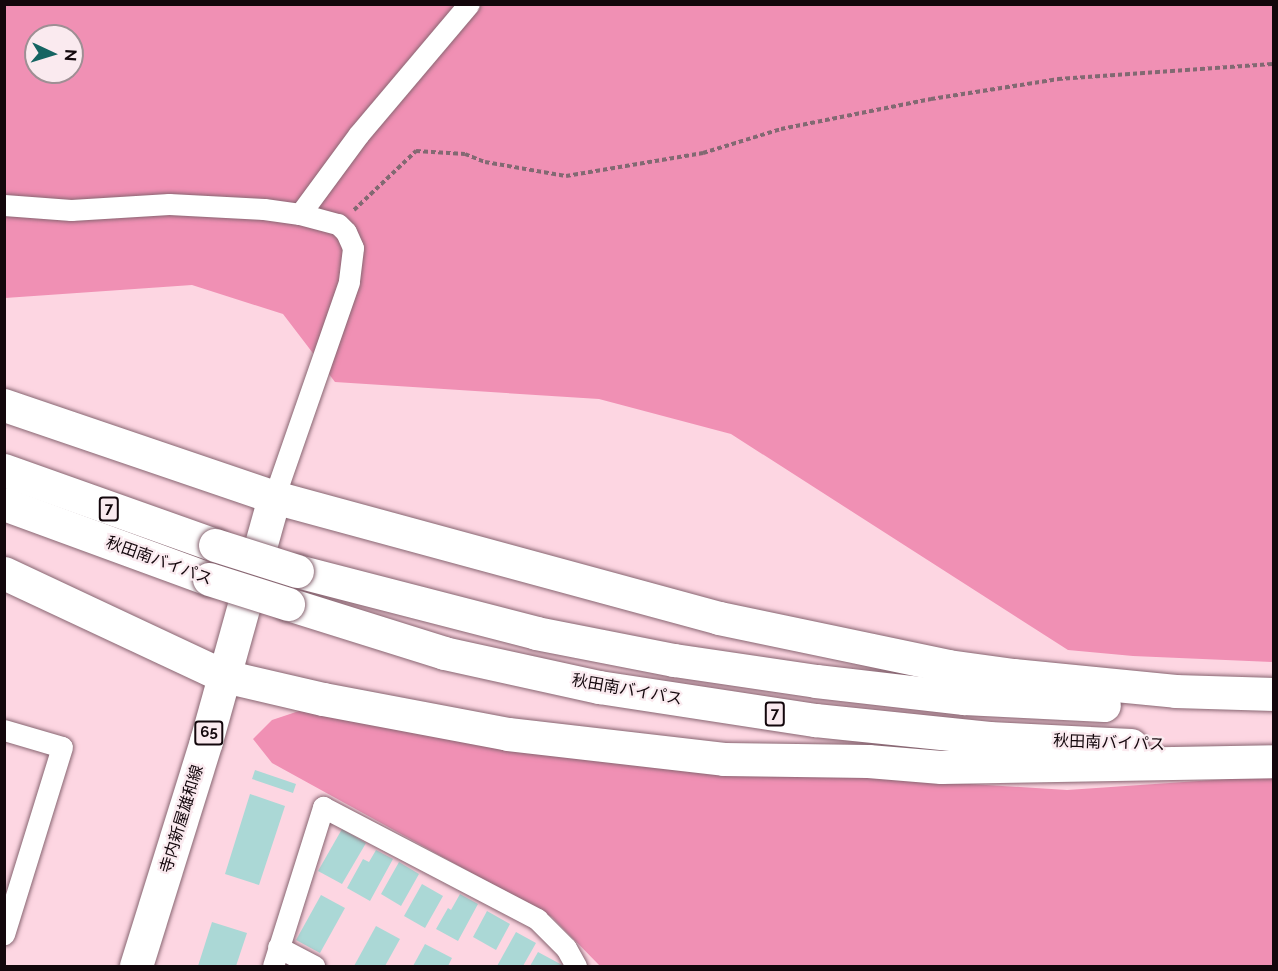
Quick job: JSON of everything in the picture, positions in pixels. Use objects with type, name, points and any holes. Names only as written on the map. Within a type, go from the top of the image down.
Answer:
[{"type":"main road","points":[[4,405],[274,497],[718,618],[948,666],[1013,675],[1175,690],[1274,694]]},
{"type":"main road","name":"秋田南バイパス","points":[[4,470],[215,545],[297,571],[536,633],[674,660],[816,681],[964,698],[1274,710]]},
{"type":"main road","name":"寺内新屋雄和線","points":[[136,966],[224,676],[274,497]]},
{"type":"main road","name":"秋田南バイパス","points":[[4,504],[209,579],[444,653],[565,679],[815,720],[989,738],[1135,745],[1274,747]]},
{"type":"main road","points":[[4,573],[224,676],[323,699],[508,734],[724,759],[868,761],[941,767],[1274,761]]},
{"type":"street","points":[[300,214],[359,134],[469,4]]},
{"type":"street","points":[[4,205],[71,210],[169,204],[300,214],[338,224],[346,232],[353,248],[349,282],[274,497]]},
{"type":"street","points":[[4,730],[62,747],[4,934]]},
{"type":"street","points":[[314,966],[276,957],[323,807],[537,920],[566,948],[576,966]]},
{"type":"path","points":[[338,224],[416,151],[465,154],[485,162],[566,176],[703,153],[781,129],[954,95],[1058,79],[1274,64]]},
{"type":"shaded area","points":[[5,5],[1273,5],[1273,662],[1133,656],[1068,650],[731,434],[599,399],[335,382],[283,314],[192,285],[5,298]]},
{"type":"shaded area","points":[[299,711],[633,763],[1067,790],[1273,776],[1273,966],[600,966],[552,917],[272,763],[253,739],[272,720]]},
{"type":"building","points":[[255,770],[296,784],[293,793],[252,779]]},
{"type":"building","points":[[250,794],[285,806],[259,885],[225,874]]},
{"type":"building","points":[[342,829],[366,843],[342,884],[318,871]]},
{"type":"building","points":[[376,850],[393,859],[370,901],[347,888],[363,859],[369,862]]},
{"type":"building","points":[[399,862],[419,874],[401,906],[381,894]]},
{"type":"building","points":[[422,884],[443,896],[425,928],[404,916]]},
{"type":"building","points":[[460,894],[478,904],[458,941],[436,929],[448,908],[451,910]]},
{"type":"building","points":[[321,895],[345,908],[320,953],[296,940]]},
{"type":"building","points":[[487,911],[510,924],[496,950],[473,937]]},
{"type":"building","points":[[212,922],[247,933],[236,966],[198,966]]},
{"type":"building","points":[[376,926],[400,939],[385,966],[354,966]]},
{"type":"building","points":[[516,932],[536,943],[523,966],[497,966]]},
{"type":"building","points":[[425,944],[452,958],[448,966],[413,966]]},
{"type":"building","points":[[538,952],[564,966],[530,966]]}]
